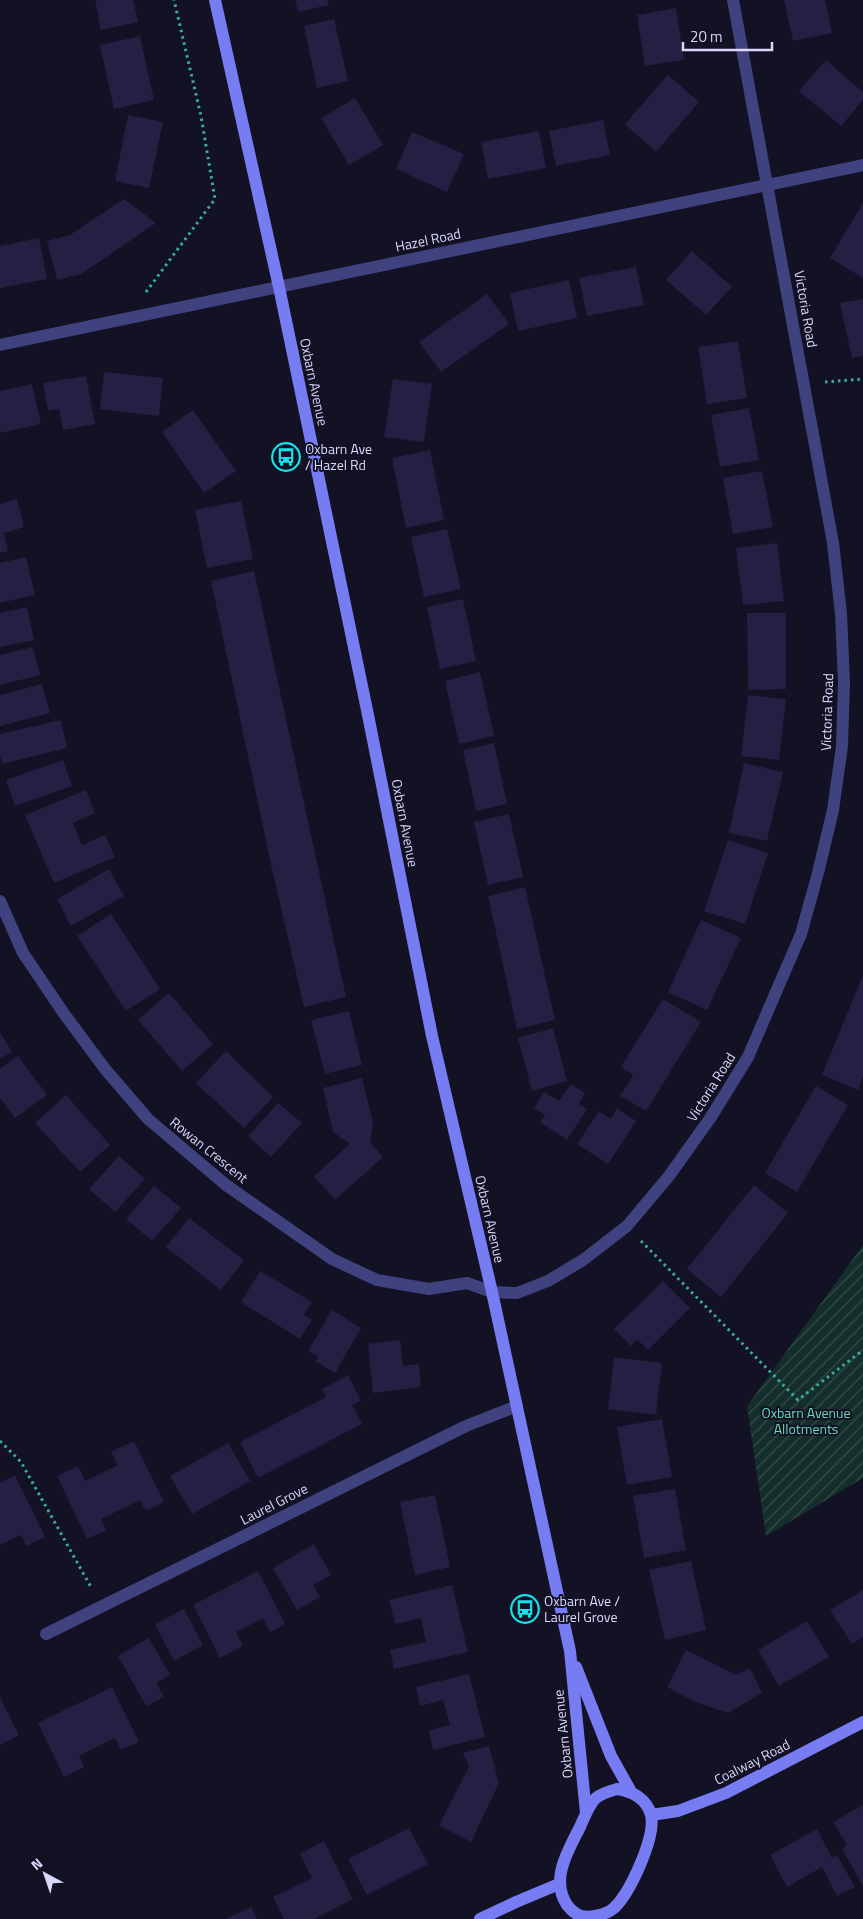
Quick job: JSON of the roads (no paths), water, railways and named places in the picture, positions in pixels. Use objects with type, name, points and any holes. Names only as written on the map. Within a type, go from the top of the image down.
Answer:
[{"type":"street","name":"Oxbarn Avenue","points":[[215,0],[279,287],[369,720],[432,1036],[492,1292],[570,1651],[586,1813]]},
{"type":"street","name":"Victoria Road","points":[[492,1292],[517,1293],[548,1281],[583,1260],[627,1226],[670,1176],[711,1118],[748,1057],[801,934],[818,873],[832,810],[842,746],[844,683],[841,614],[834,542],[733,0]]},
{"type":"street","name":"Hazel Road","points":[[0,345],[863,165]]},
{"type":"street","name":"Rowan Crescent","points":[[0,901],[23,953],[64,1015],[105,1069],[148,1119],[226,1184],[332,1259],[377,1280],[429,1289],[467,1283],[492,1292]]},
{"type":"street","name":"Laurel Grove","points":[[46,1634],[466,1426],[517,1406]]},
{"type":"street","name":"Oxbarn Avenue","points":[[570,1651],[610,1756],[630,1790],[640,1798],[651,1815]]},
{"type":"street","name":"Coalway Road","points":[[651,1815],[678,1811],[726,1793],[863,1722]]},
{"type":"street","points":[[630,1790],[617,1789],[595,1798],[586,1813],[560,1871],[559,1884],[562,1897],[569,1908],[577,1915],[588,1917],[614,1914],[636,1876],[650,1834],[651,1815]]},
{"type":"street","points":[[480,1919],[559,1884]]},
{"type":"place","name":"Oxbarn Ave / Hazel Rd","points":[[286,457]]},
{"type":"place","name":"Oxbarn Ave / Laurel Grove","points":[[525,1609]]},
{"type":"park label","name":"Oxbarn Avenue Allotments","points":[[806,1422]]}]
